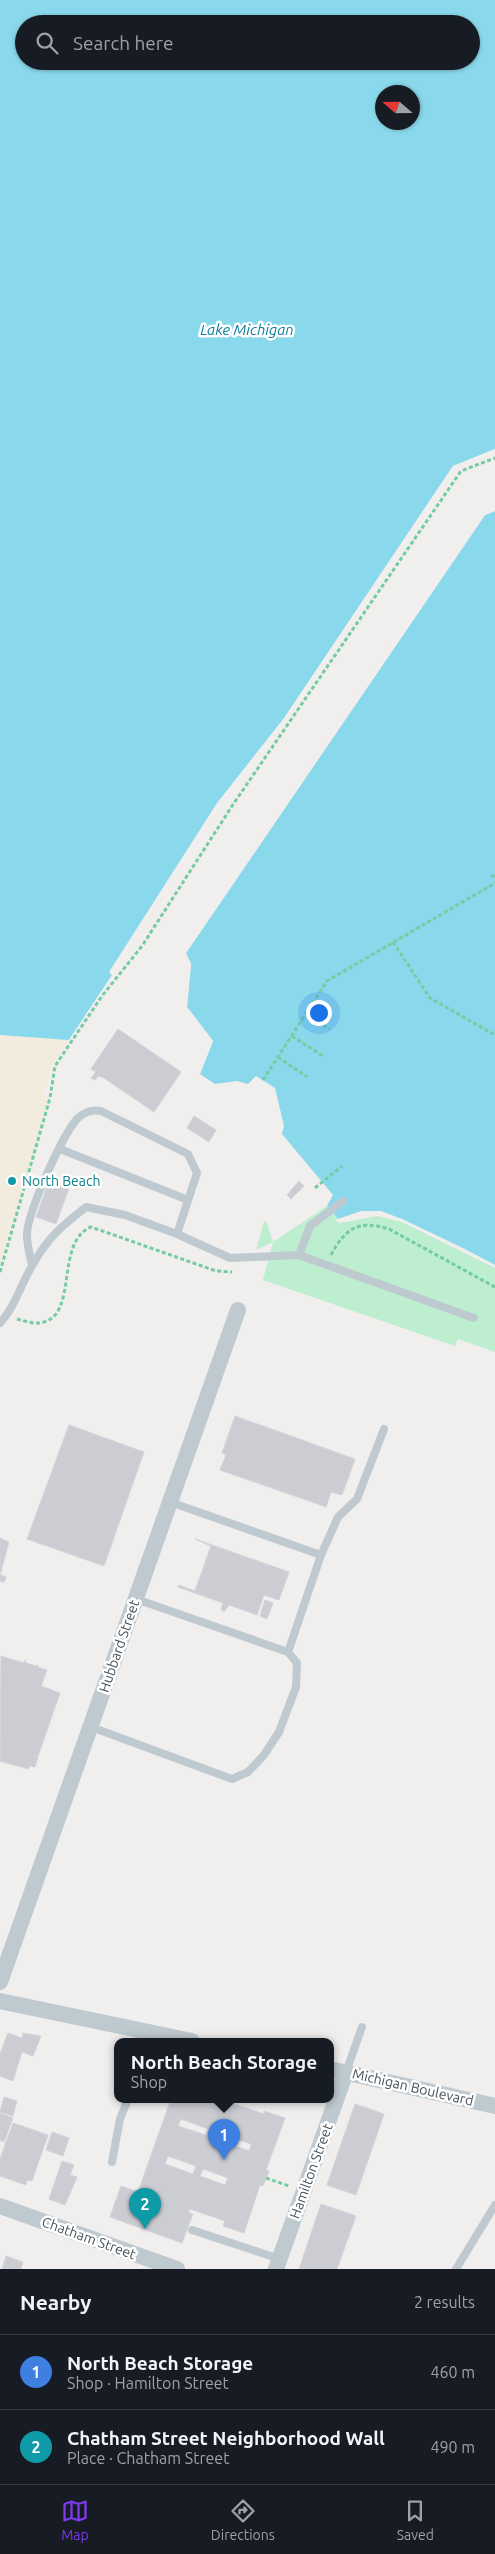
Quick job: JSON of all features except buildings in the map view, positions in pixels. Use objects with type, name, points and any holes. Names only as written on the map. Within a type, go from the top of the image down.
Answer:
[{"type":"street","name":"Hubbard Street","points":[[0,1982],[238,1310]]},
{"type":"street","points":[[0,2001],[158,2038]]},
{"type":"street","name":"Michigan Boulevard","points":[[338,2071],[495,2106]]},
{"type":"street","name":"Hamilton Street","points":[[334,2084],[338,2071]]},
{"type":"street","name":"Hamilton Street","points":[[278,2264],[328,2103]]},
{"type":"street","name":"Chatham Street","points":[[0,2206],[177,2269]]},
{"type":"lane","points":[[32,1266],[27,1234],[49,1170],[77,1120],[87,1111],[101,1111],[188,1154],[196,1173],[176,1234]]},
{"type":"lane","points":[[60,1149],[188,1200]]},
{"type":"lane","points":[[299,1255],[310,1226],[343,1201]]},
{"type":"lane","points":[[0,1323],[7,1315],[51,1234],[86,1207],[125,1215],[176,1234],[230,1258],[299,1255],[474,1318]]},
{"type":"lane","points":[[288,1652],[321,1555],[338,1517],[357,1499],[384,1429]]},
{"type":"lane","points":[[170,1502],[321,1555]]},
{"type":"lane","points":[[91,1727],[232,1779],[248,1772],[264,1755],[279,1732],[296,1687],[297,1663],[288,1652],[136,1599]]},
{"type":"lane","points":[[338,2071],[362,2027]]},
{"type":"lane","points":[[112,2162],[120,2119],[126,2103]]},
{"type":"lane","points":[[456,2269],[495,2205]]},
{"type":"lane","points":[[192,2230],[278,2264]]},
{"type":"path","points":[[0,1272],[50,1098],[55,1066],[102,996],[142,946],[238,799],[461,471],[495,458]]},
{"type":"path","points":[[263,1080],[327,981],[495,883]]},
{"type":"path","points":[[393,942],[430,998],[495,1035]]},
{"type":"path","points":[[306,1015],[330,1029]]},
{"type":"path","points":[[292,1036],[323,1056]]},
{"type":"path","points":[[278,1057],[307,1077]]},
{"type":"path","points":[[315,1188],[342,1166]]},
{"type":"path","points":[[266,2178],[274,2181]]},
{"type":"green space","points":[[327,1206],[339,1220],[379,1213],[402,1219],[495,1265],[495,1352],[458,1339],[455,1346],[263,1280],[273,1242]]},
{"type":"green space","points":[[266,1221],[273,1242],[256,1250],[264,1222]]},
{"type":"sand","name":"North Beach","points":[[0,1007],[47,1023],[69,1040],[53,1064],[43,1095],[49,1098],[0,1265]]},
{"type":"water","name":"Lake Michigan","points":[[0,0],[495,0],[495,449],[453,466],[69,1040],[0,1035]]},
{"type":"water","points":[[495,511],[495,1265],[402,1219],[379,1213],[339,1220],[327,1206],[333,1195],[282,1134],[284,1126],[275,1088],[256,1076],[248,1084],[237,1081],[215,1084],[200,1074],[213,1041],[187,1007],[191,964],[186,953],[485,515]]},
{"type":"pier","points":[[495,449],[495,452],[455,468],[71,1042],[69,1040],[112,975],[109,972],[217,803],[284,718],[453,466]]},
{"type":"pier","points":[[495,509],[495,511],[485,515],[186,953],[191,964],[187,1007],[213,1041],[200,1074],[197,1075],[210,1042],[185,1007],[189,964],[184,952],[483,513]]},
{"type":"pier","points":[[361,1211],[381,1211],[402,1219],[463,1248],[495,1265],[495,1268],[402,1222],[378,1216],[339,1223],[335,1220]]},
{"type":"place","name":"North Beach","points":[[12,1181]]},
{"type":"place","name":"North Beach Storage","points":[[224,2160]]},
{"type":"place","name":"Chatham Street Neighborhood Wall","points":[[145,2229]]}]
